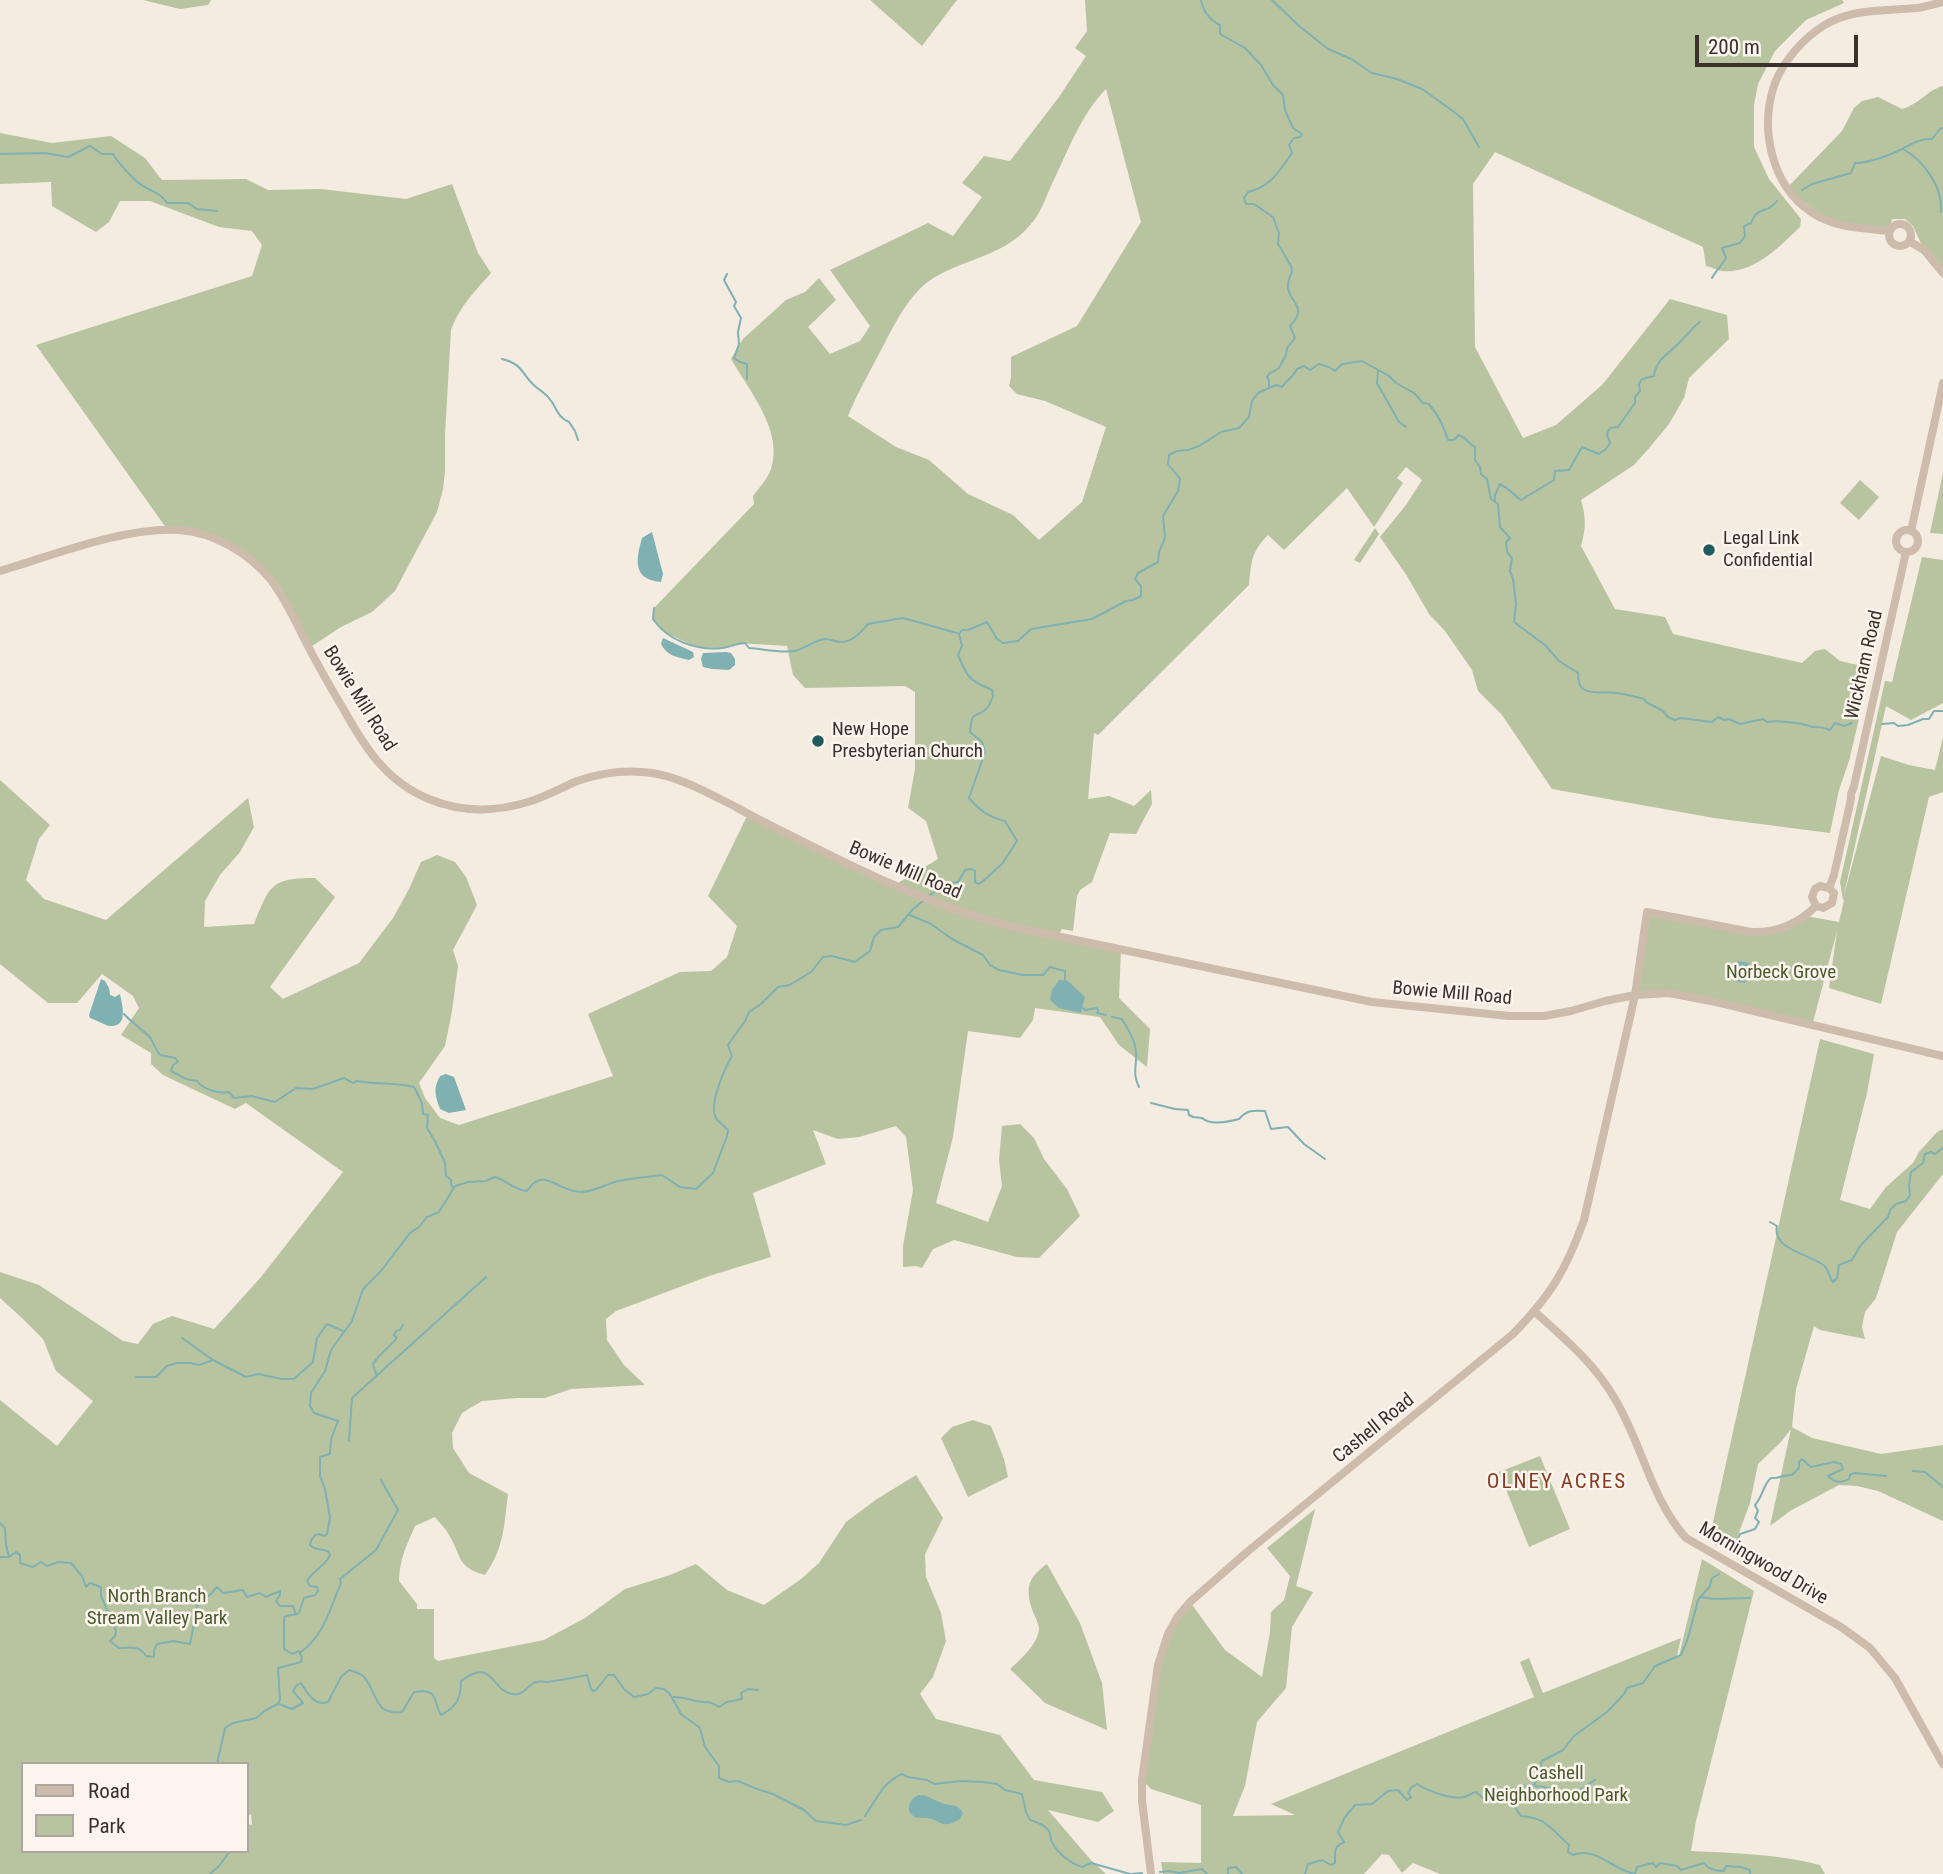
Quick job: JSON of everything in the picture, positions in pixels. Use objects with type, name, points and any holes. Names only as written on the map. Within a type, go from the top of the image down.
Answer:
[{"type":"street","points":[[1889,231],[1829,222],[1797,202],[1787,188],[1772,155],[1768,118],[1771,97],[1776,80],[1792,55],[1823,26],[1860,12],[1921,7],[1943,2]]},
{"type":"street","points":[[1894,225],[1906,226],[1911,233],[1909,241],[1903,246],[1896,246],[1889,240],[1889,231],[1894,225]]},
{"type":"street","points":[[1909,241],[1924,250],[1943,273]]},
{"type":"street","points":[[1911,531],[1943,383]]},
{"type":"street","name":"Bowie Mill Road","points":[[0,571],[132,533],[167,529],[206,535],[232,547],[272,581],[370,753],[387,772],[408,788],[452,806],[485,810],[512,806],[530,802],[601,774],[623,771],[662,774],[698,787],[875,878],[920,898],[1009,926],[1371,1002],[1508,1016],[1544,1016],[1571,1012],[1635,995],[1685,995],[1943,1056]]},
{"type":"street","points":[[1911,531],[1917,536],[1918,543],[1914,550],[1906,552],[1900,548],[1897,538],[1901,533],[1911,531]]},
{"type":"street","name":"Wickham Road","points":[[1829,888],[1851,799],[1854,797],[1854,786],[1906,552]]},
{"type":"street","points":[[1820,886],[1829,888],[1834,897],[1832,903],[1823,908],[1816,906],[1812,897],[1815,889],[1820,886]]},
{"type":"street","points":[[1645,928],[1653,918],[1661,915],[1763,933],[1792,924],[1816,906]]},
{"type":"street","name":"Cashell Road","points":[[1151,1874],[1142,1780],[1158,1665],[1168,1634],[1190,1602],[1247,1552],[1504,1342],[1535,1312],[1558,1280],[1584,1220],[1635,995],[1647,912],[1661,915]]},
{"type":"street","name":"Morningwood Drive","points":[[1535,1312],[1576,1349],[1615,1399],[1664,1508],[1681,1533],[1694,1545],[1841,1626],[1870,1648],[1888,1668],[1906,1696],[1943,1764]]},
{"type":"green space","points":[[143,0],[211,0],[208,5],[180,9]]},
{"type":"green space","points":[[870,0],[957,0],[922,46]]},
{"type":"green space","name":"North Branch Stream Valley Park","points":[[1085,0],[1842,0],[1844,3],[1806,20],[1775,51],[1758,84],[1754,105],[1754,147],[1769,179],[1801,219],[1800,227],[1775,251],[1755,264],[1734,271],[1722,271],[1706,266],[1703,247],[1495,152],[1473,184],[1475,347],[1523,438],[1556,425],[1602,385],[1670,299],[1727,315],[1729,339],[1689,378],[1684,398],[1669,424],[1634,465],[1581,500],[1585,523],[1581,546],[1615,609],[1665,617],[1673,634],[1802,663],[1815,651],[1825,649],[1840,661],[1871,668],[1830,833],[1714,818],[1552,789],[1502,715],[1478,691],[1472,670],[1445,631],[1429,614],[1380,537],[1422,480],[1406,467],[1397,478],[1403,483],[1374,527],[1347,488],[1284,550],[1268,535],[1253,558],[1249,585],[1098,735],[1094,733],[1088,799],[1109,796],[1134,806],[1151,790],[1152,804],[1136,834],[1110,833],[1092,882],[1080,890],[1077,896],[1073,931],[1062,929],[1058,936],[1121,949],[1119,998],[1150,1029],[1147,1067],[1119,1045],[1100,1017],[1035,1008],[1033,1020],[1020,1038],[968,1031],[953,1137],[936,1203],[988,1222],[1002,1186],[999,1160],[1002,1126],[1020,1124],[1034,1138],[1044,1159],[1067,1189],[1080,1216],[1039,1258],[1017,1257],[954,1240],[933,1249],[922,1268],[903,1267],[903,1246],[913,1190],[906,1137],[896,1126],[859,1137],[838,1139],[813,1130],[826,1164],[753,1193],[771,1257],[709,1276],[616,1311],[606,1319],[607,1340],[624,1365],[645,1385],[571,1389],[545,1398],[482,1401],[462,1413],[452,1433],[453,1448],[469,1473],[508,1494],[500,1546],[485,1575],[464,1564],[448,1532],[435,1517],[415,1526],[409,1540],[402,1559],[399,1581],[417,1604],[417,1609],[434,1609],[434,1658],[438,1661],[544,1640],[585,1618],[625,1589],[696,1564],[727,1590],[764,1605],[819,1563],[846,1522],[916,1475],[943,1518],[925,1554],[926,1577],[941,1613],[946,1641],[933,1677],[920,1694],[936,1719],[1000,1735],[1034,1780],[1102,1792],[1114,1811],[1098,1822],[1048,1810],[1106,1874],[0,1874],[0,1400],[57,1446],[93,1401],[56,1371],[43,1339],[0,1298],[0,1272],[39,1285],[123,1341],[138,1344],[153,1324],[172,1316],[214,1329],[261,1277],[343,1172],[246,1103],[235,1109],[163,1075],[151,1064],[151,1053],[121,1035],[139,1008],[133,996],[102,974],[77,1003],[48,1003],[0,964],[0,780],[50,825],[39,839],[26,880],[44,899],[106,920],[248,798],[254,827],[240,852],[220,875],[205,901],[204,927],[254,924],[269,892],[274,886],[289,880],[315,878],[335,897],[270,987],[283,999],[359,963],[393,918],[421,862],[437,855],[455,862],[466,877],[477,905],[453,950],[458,966],[445,1046],[419,1083],[425,1098],[440,1118],[459,1125],[613,1076],[588,1014],[680,972],[711,971],[727,957],[737,926],[708,896],[748,814],[893,886],[938,859],[926,821],[908,808],[915,769],[915,692],[905,686],[805,688],[793,675],[787,646],[737,643],[727,648],[695,647],[661,630],[653,619],[654,608],[754,504],[753,496],[771,469],[774,455],[769,425],[731,359],[743,339],[786,300],[805,292],[819,278],[836,300],[808,327],[830,354],[860,341],[870,326],[830,270],[928,223],[953,236],[982,197],[962,183],[984,156],[1010,161],[1059,97],[1086,56],[1075,48],[1087,31]],"holes":[[[1106,89],[1141,222],[1077,326],[1011,357],[1009,386],[1017,394],[1045,401],[1106,427],[1082,502],[1039,540],[1013,515],[968,494],[929,460],[896,447],[848,416],[896,322],[917,292],[948,270],[1001,248],[1025,231],[1035,219],[1082,122]]]},
{"type":"green space","points":[[1943,86],[1943,273],[1924,250],[1913,226],[1905,219],[1892,219],[1889,231],[1829,222],[1787,188],[1842,131],[1854,108],[1862,101],[1878,97],[1902,109]]},
{"type":"green space","points":[[0,133],[52,143],[111,136],[145,158],[162,180],[246,179],[268,190],[321,189],[406,199],[452,184],[478,253],[491,273],[463,307],[451,330],[445,472],[437,512],[395,591],[372,612],[341,627],[309,648],[287,604],[260,567],[206,535],[167,529],[36,345],[252,276],[262,245],[252,231],[219,227],[150,201],[120,201],[109,222],[96,232],[52,206],[51,182],[0,184]]},
{"type":"green space","points":[[1943,473],[1943,534],[1930,533]]},
{"type":"green space","points":[[1860,480],[1879,497],[1859,520],[1840,503]]},
{"type":"green space","points":[[1375,528],[1379,534],[1360,563],[1354,560]]},
{"type":"green space","name":"Norbeck Grove","points":[[1922,557],[1943,560],[1943,703],[1911,720],[1886,706],[1843,899],[1881,756],[1935,770],[1943,737],[1943,792],[1929,797],[1881,1004],[1829,988],[1837,931],[1812,1026],[1685,995],[1635,995],[1647,912],[1763,933],[1806,916],[1839,922],[1844,900],[1843,900],[1840,882],[1885,681],[1892,682]]},
{"type":"green space","points":[[1820,1039],[1874,1054],[1840,1200],[1870,1209],[1886,1187],[1913,1163],[1919,1152],[1943,1129],[1943,1174],[1897,1232],[1876,1298],[1865,1312],[1862,1327],[1865,1339],[1820,1330],[1814,1326],[1796,1389],[1792,1427],[1812,1438],[1881,1454],[1943,1445],[1943,1521],[1878,1491],[1839,1485],[1790,1511],[1770,1526],[1791,1429],[1758,1464],[1750,1503],[1737,1538],[1717,1546],[1709,1540]]},
{"type":"green space","points":[[973,1420],[991,1426],[1008,1477],[968,1497],[941,1438],[952,1427]]},
{"type":"green space","points":[[1540,1456],[1570,1529],[1529,1547],[1499,1472]]},
{"type":"green space","name":"Cashell Neighborhood Park","points":[[1315,1509],[1296,1586],[1313,1592],[1292,1627],[1286,1688],[1257,1722],[1245,1786],[1233,1816],[1295,1815],[1271,1804],[1534,1697],[1520,1662],[1529,1658],[1543,1693],[1681,1638],[1679,1656],[1702,1559],[1754,1591],[1696,1821],[1691,1851],[1788,1858],[1820,1865],[1825,1874],[1440,1874],[1413,1863],[1402,1873],[1389,1855],[1382,1854],[1364,1874],[1163,1874],[1161,1862],[1201,1863],[1201,1805],[1151,1789],[1142,1780],[1163,1646],[1190,1602],[1225,1650],[1262,1677],[1271,1612],[1284,1600],[1290,1576],[1267,1548]]},
{"type":"green space","points":[[1047,1564],[1080,1623],[1102,1683],[1107,1730],[1045,1703],[1010,1669],[1028,1651],[1038,1634],[1039,1628],[1030,1604],[1029,1590],[1035,1574]]},
{"type":"water","points":[[652,532],[663,574],[661,582],[645,577],[638,567],[642,538]]},
{"type":"water","points":[[663,638],[693,652],[694,657],[689,660],[669,654],[661,644]]},
{"type":"water","points":[[703,653],[731,653],[735,659],[735,665],[729,670],[703,667]]},
{"type":"water","points":[[1738,961],[1749,963],[1745,983],[1735,981]]},
{"type":"water","points":[[101,979],[109,988],[110,995],[115,997],[120,994],[123,1015],[120,1023],[116,1025],[106,1025],[89,1015]]},
{"type":"water","points":[[1059,980],[1068,981],[1085,997],[1081,1013],[1059,1008],[1050,1000],[1052,990]]},
{"type":"water","points":[[446,1074],[454,1077],[466,1110],[449,1113],[440,1109],[436,1088],[440,1076]]},
{"type":"water","points":[[919,1795],[956,1806],[963,1813],[960,1819],[945,1824],[915,1817],[910,1812],[909,1805]]},
{"type":"waterway","points":[[1201,0],[1208,15],[1220,25],[1220,34],[1245,48],[1261,65],[1273,85],[1283,95],[1285,110],[1293,128],[1302,134],[1294,138],[1289,145],[1292,153],[1274,177],[1263,186],[1248,192],[1244,198],[1246,204],[1254,204],[1273,217],[1279,233],[1278,244],[1291,266],[1288,290],[1298,311],[1290,326],[1295,338],[1287,348],[1279,368],[1267,377],[1269,387]]},
{"type":"waterway","points":[[1272,0],[1328,49],[1351,59],[1372,73],[1422,89],[1463,119],[1479,147]]},
{"type":"waterway","points":[[1802,190],[1812,184],[1851,173],[1855,163],[1878,159],[1919,141],[1932,139],[1943,128]]},
{"type":"waterway","points":[[0,154],[45,153],[68,157],[90,146],[102,154],[113,154],[135,180],[167,203],[188,203],[197,209],[217,211]]},
{"type":"waterway","points":[[1903,149],[1918,160],[1931,176],[1939,193],[1941,212]]},
{"type":"waterway","points":[[1712,278],[1726,257],[1722,248],[1740,243],[1745,236],[1744,226],[1751,223],[1756,214],[1777,201]]},
{"type":"waterway","points":[[727,274],[724,280],[741,318],[739,344],[734,358],[747,364],[747,379]]},
{"type":"waterway","points":[[1495,502],[1500,484],[1521,500],[1554,480],[1555,471],[1569,470],[1582,447],[1599,454],[1606,449],[1610,443],[1607,434],[1610,428],[1618,427],[1635,403],[1642,379],[1654,376],[1660,361],[1700,322]]},
{"type":"waterway","points":[[502,359],[519,367],[531,383],[548,396],[561,416],[569,422],[578,440]]},
{"type":"waterway","points":[[930,895],[946,884],[958,882],[965,870],[975,871],[975,882],[979,884],[1002,864],[1017,841],[1005,821],[985,813],[969,798],[985,752],[982,742],[970,732],[972,720],[987,708],[993,697],[992,690],[974,681],[964,669],[958,655],[962,646],[959,634],[962,630],[987,622],[997,639],[1003,643],[1018,641],[1031,629],[1092,619],[1141,596],[1141,586],[1135,579],[1138,573],[1158,562],[1165,538],[1163,516],[1178,491],[1180,479],[1168,464],[1169,455],[1199,446],[1221,432],[1239,428],[1249,417],[1252,401],[1258,393],[1276,385],[1282,387],[1297,369],[1304,366],[1310,370],[1319,364],[1335,371],[1342,364],[1362,361],[1414,393],[1423,403],[1429,404],[1448,440],[1454,440],[1459,435],[1475,447],[1475,460],[1481,474],[1487,479],[1491,499],[1498,504],[1500,527],[1510,538],[1506,542],[1507,552],[1512,558],[1510,571],[1516,604],[1514,622],[1545,645],[1559,661],[1578,673],[1583,689],[1644,699],[1675,720],[1681,718],[1712,722],[1718,717],[1740,724],[1763,719],[1767,722],[1798,723],[1830,730],[1835,723],[1844,726],[1852,723]]},
{"type":"waterway","points":[[1378,371],[1377,383],[1399,422],[1406,427]]},
{"type":"waterway","points":[[654,608],[653,619],[675,639],[693,646],[713,649],[745,643],[749,648],[794,651],[821,640],[845,642],[868,624],[903,618],[957,633]]},
{"type":"waterway","points":[[1882,724],[1908,725],[1929,719],[1934,711],[1943,711]]},
{"type":"waterway","points":[[217,1762],[225,1728],[233,1723],[256,1718],[278,1704],[278,1668],[301,1662],[299,1651],[292,1654],[284,1649],[284,1617],[299,1613],[304,1598],[315,1595],[318,1591],[317,1587],[310,1586],[307,1581],[330,1555],[328,1551],[310,1545],[315,1535],[327,1534],[330,1518],[320,1476],[320,1457],[330,1454],[331,1439],[338,1421],[314,1413],[310,1406],[311,1393],[325,1371],[331,1350],[352,1321],[363,1289],[381,1271],[410,1233],[427,1217],[439,1212],[455,1186],[468,1182],[486,1181],[495,1177],[517,1189],[527,1191],[539,1180],[545,1180],[581,1192],[618,1181],[662,1175],[680,1187],[696,1189],[713,1173],[727,1136],[728,1130],[716,1118],[714,1105],[718,1087],[732,1056],[728,1045],[749,1012],[778,987],[790,985],[811,972],[823,957],[832,956],[855,962],[870,951],[874,937],[881,930],[898,927],[923,901]]},
{"type":"waterway","points":[[910,915],[931,924],[952,939],[983,955],[990,965],[999,970],[1023,975],[1043,975],[1050,967],[1065,971],[1065,981]]},
{"type":"waterway","points":[[1083,1008],[1096,1008],[1097,1013],[1106,1015]]},
{"type":"waterway","points":[[124,1014],[149,1037],[160,1055],[175,1058],[178,1062],[173,1065],[171,1071],[197,1081],[211,1090],[229,1092],[234,1098],[252,1096],[275,1102],[296,1088],[313,1089],[344,1078],[353,1083],[357,1081],[414,1087],[422,1103],[423,1114],[428,1115],[427,1128],[445,1163],[446,1176],[451,1180],[453,1188]]},
{"type":"waterway","points":[[1112,1017],[1122,1019],[1133,1039],[1139,1087]]},
{"type":"waterway","points":[[1151,1103],[1188,1110],[1193,1117],[1215,1123],[1239,1119],[1251,1111],[1265,1111],[1271,1129],[1288,1127],[1304,1144],[1325,1159]]},
{"type":"waterway","points":[[1770,1222],[1777,1226],[1777,1234],[1785,1245],[1824,1266],[1833,1282],[1837,1278],[1839,1265],[1852,1260],[1860,1246],[1888,1217],[1890,1210],[1896,1204],[1906,1201],[1910,1195],[1911,1172],[1923,1163],[1925,1154],[1935,1154],[1943,1148]]},
{"type":"waterway","points":[[349,1441],[352,1398],[486,1277]]},
{"type":"waterway","points":[[182,1338],[213,1360],[246,1377],[258,1374],[294,1379],[313,1362],[317,1338],[327,1324],[343,1331]]},
{"type":"waterway","points":[[376,1374],[373,1364],[397,1338],[394,1335],[403,1325]]},
{"type":"waterway","points":[[136,1377],[156,1377],[167,1366],[177,1363],[199,1365],[213,1360]]},
{"type":"waterway","points":[[1732,1552],[1740,1534],[1755,1529],[1759,1522],[1755,1518],[1758,1511],[1755,1505],[1768,1481],[1771,1478],[1792,1475],[1799,1468],[1802,1459],[1811,1467],[1834,1462],[1841,1464],[1843,1469],[1828,1476],[1838,1482],[1849,1479],[1854,1473],[1886,1476]]},
{"type":"waterway","points":[[1913,1471],[1925,1472],[1943,1487]]},
{"type":"waterway","points":[[301,1652],[315,1638],[326,1621],[341,1583],[340,1579],[376,1550],[398,1510],[381,1480]]},
{"type":"waterway","points":[[0,1523],[5,1528],[9,1557]]},
{"type":"waterway","points":[[0,1557],[9,1557],[16,1552],[20,1555],[20,1563],[33,1567],[41,1562],[47,1566],[58,1562],[71,1563],[82,1576],[86,1587],[90,1583],[101,1587],[101,1596],[116,1631],[110,1641],[119,1648],[138,1649],[146,1656],[154,1657],[157,1644],[174,1641],[190,1644],[198,1603],[217,1587],[223,1593],[243,1590],[247,1597],[260,1593],[266,1597],[280,1591],[276,1601],[280,1606],[293,1606],[296,1615]]},
{"type":"waterway","points":[[1305,1874],[1308,1864],[1322,1860],[1331,1865],[1335,1863],[1336,1848],[1344,1842],[1338,1832],[1345,1817],[1355,1805],[1372,1804],[1388,1791],[1398,1790],[1407,1800],[1411,1797],[1408,1793],[1411,1788],[1417,1784],[1453,1797],[1464,1797],[1476,1792],[1483,1798],[1509,1798],[1522,1791],[1524,1786],[1534,1785],[1542,1770],[1542,1761],[1563,1750],[1574,1736],[1607,1712],[1627,1688],[1643,1683],[1655,1666],[1681,1655],[1698,1600],[1710,1586],[1712,1578],[1719,1574]]},
{"type":"waterway","points":[[1700,1597],[1750,1598]]},
{"type":"waterway","points":[[279,1704],[292,1709],[303,1703],[293,1691],[301,1683],[315,1701],[328,1702],[341,1677],[349,1670],[364,1677],[377,1702],[386,1710],[402,1712],[414,1692],[422,1691],[434,1696],[441,1715],[457,1702],[461,1681],[480,1672],[491,1677],[500,1688],[513,1694],[523,1692],[536,1682],[587,1675],[593,1691],[608,1675],[614,1675],[634,1697],[648,1694],[656,1688],[664,1689],[670,1694],[681,1714],[700,1728],[705,1747],[719,1766],[719,1778],[729,1782],[738,1781],[773,1794],[804,1810],[816,1821],[846,1825],[861,1820]]},
{"type":"waterway","points":[[674,1697],[719,1707],[742,1699],[741,1693],[748,1689],[758,1690]]},
{"type":"waterway","points":[[865,1816],[885,1787],[902,1774],[934,1784],[961,1781],[997,1784],[1005,1790],[1022,1794],[1030,1820],[1041,1824],[1050,1832],[1051,1841],[1069,1860],[1082,1867],[1091,1863],[1130,1874]]},
{"type":"waterway","points":[[1535,1786],[1575,1792],[1595,1780]]},
{"type":"waterway","points":[[1510,1799],[1521,1816],[1537,1819],[1552,1829],[1569,1845],[1568,1852],[1573,1855],[1581,1853],[1597,1856],[1627,1872],[1635,1874],[1637,1867],[1653,1863],[1656,1867],[1660,1863],[1677,1866],[1681,1870],[1704,1863],[1718,1871],[1724,1871],[1726,1866],[1741,1867],[1750,1870],[1750,1874]]},
{"type":"waterway","points":[[210,1874],[229,1853]]},
{"type":"waterway","points":[[1228,1874],[1228,1868],[1236,1867],[1242,1874]]},
{"type":"waterway","points":[[1160,1872],[1179,1873],[1202,1869],[1207,1874]]},
{"type":"waterway","points":[[1131,1874],[1142,1873]]},
{"type":"place","name":"Legal Link Confidential","points":[[1709,550]]},
{"type":"place","name":"New Hope Presbyterian Church","points":[[818,741]]},
{"type":"district","name":"OLNEY ACRES","points":[[1557,1483]]}]
